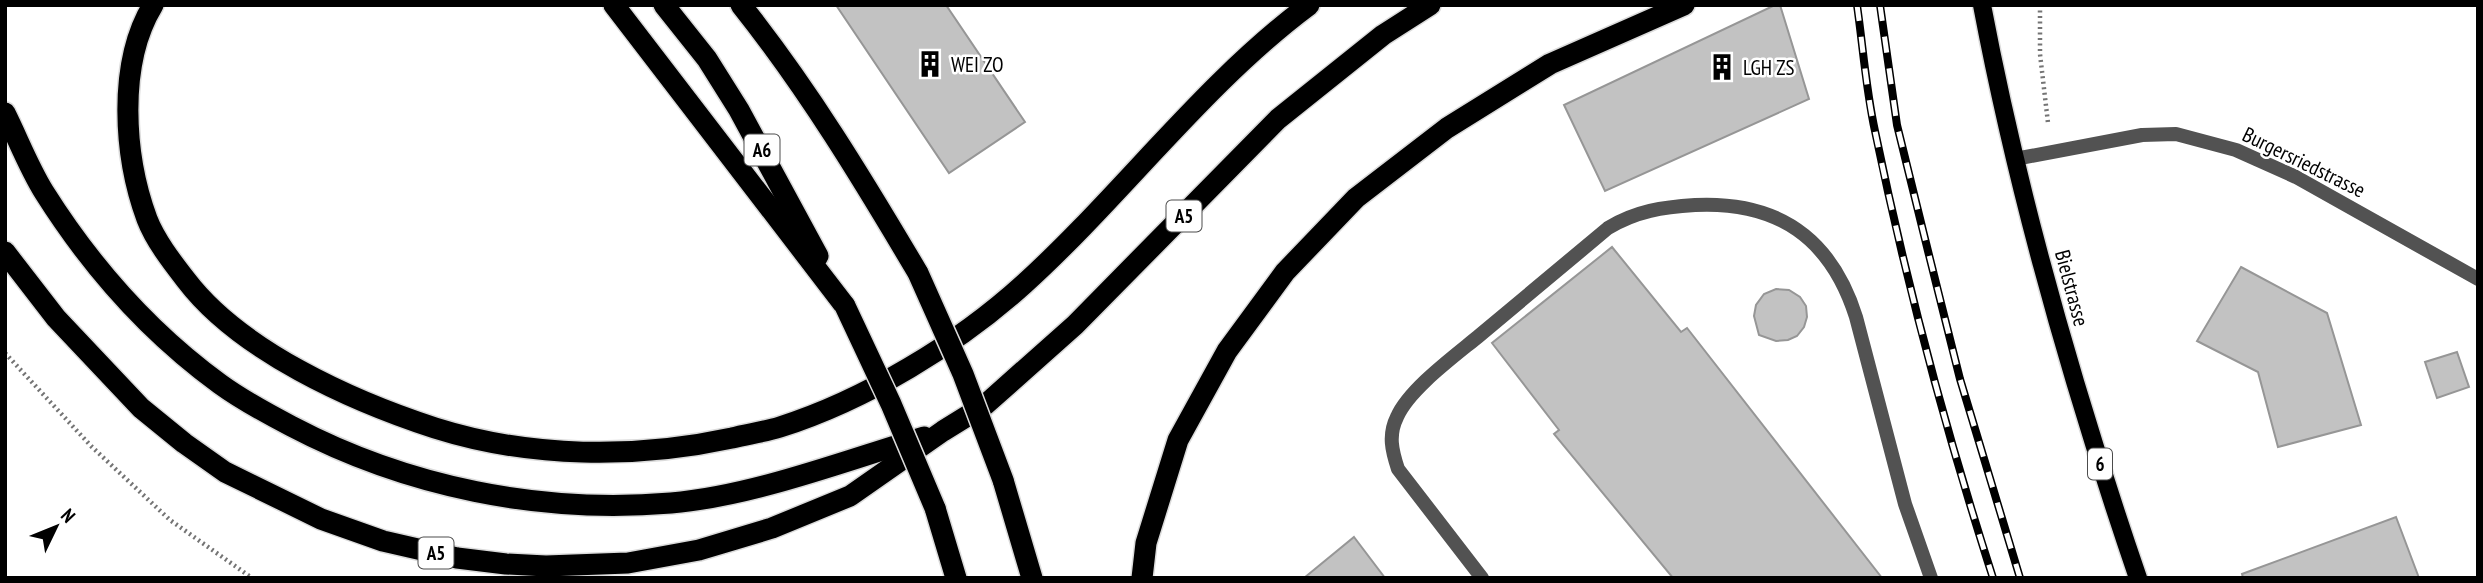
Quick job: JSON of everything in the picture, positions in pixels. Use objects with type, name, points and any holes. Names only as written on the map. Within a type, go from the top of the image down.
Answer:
[{"type":"highway","points":[[153,5],[130,75],[127,108],[129,144],[137,185],[148,223],[189,284],[220,316],[262,347],[326,385],[398,416],[466,438],[519,447],[580,452],[650,452],[777,428],[827,409],[895,375],[960,336],[1023,284],[1218,86],[1308,5]]},
{"type":"highway","points":[[614,5],[845,306]]},
{"type":"highway","name":"A6","points":[[664,5],[707,59],[739,110],[845,306],[891,404],[935,508],[957,578]]},
{"type":"highway","points":[[741,5],[777,50],[850,158],[918,273],[963,374],[1003,480],[1032,578]]},
{"type":"highway","name":"A5","points":[[5,252],[56,318],[141,408],[225,472],[321,519],[383,541],[457,558],[506,564],[628,563],[699,550],[772,528],[850,495],[985,405],[1075,325],[1278,119],[1374,43],[1430,5]]},
{"type":"highway","points":[[1142,578],[1146,543],[1178,440],[1227,351],[1285,272],[1329,225],[1356,198],[1447,128],[1538,71],[1684,5]]},
{"type":"highway","name":"A5","points":[[5,113],[43,190],[80,244],[122,296],[220,384],[255,407],[378,466],[449,486],[535,502],[610,506],[672,503],[717,496],[776,481],[943,431]]},
{"type":"main road","name":"Bielstrasse","points":[[1982,5],[2015,159],[2084,414],[2138,578]]},
{"type":"street","name":"Burgersriedstrasse","points":[[2015,159],[2142,135],[2176,134],[2236,150],[2296,177],[2478,279]]},
{"type":"street","points":[[1482,578],[1398,469],[1391,448],[1391,432],[1397,415],[1409,399],[1446,363],[1608,228],[1628,216],[1661,207],[1710,205],[1754,209],[1776,217],[1802,232],[1832,264],[1849,293],[1905,504],[1931,578]]},
{"type":"path","points":[[2040,5],[2042,88],[2054,152]]},
{"type":"path","points":[[5,353],[91,446],[170,520],[252,578]]},
{"type":"building","name":"WEI ZO","points":[[836,5],[946,5],[1025,122],[949,173]]},
{"type":"building","name":"LGH ZS","points":[[1775,5],[1780,5],[1809,99],[1605,191],[1564,105]]},
{"type":"building","points":[[1612,247],[1681,332],[1687,328],[1882,578],[1673,578],[1554,434],[1559,430],[1492,343]]},
{"type":"building","points":[[2241,267],[2327,313],[2361,425],[2278,447],[2258,372],[2197,341]]},
{"type":"building","points":[[1776,289],[1789,290],[1800,297],[1806,306],[1804,327],[1797,336],[1788,340],[1776,341],[1759,335],[1754,316],[1756,305],[1764,294]]},
{"type":"building","points":[[2457,352],[2469,387],[2437,398],[2425,362]]},
{"type":"building","points":[[2396,517],[2419,578],[2243,578],[2242,574]]},
{"type":"building","points":[[1354,537],[1385,578],[1304,578]]},
{"type":"railway","points":[[1857,5],[1872,116],[1900,244],[1943,412],[1993,578]]},
{"type":"railway","points":[[1880,5],[1897,125],[1960,379],[2020,578]]},
{"type":"place","name":"WEI ZO","points":[[930,64]]},
{"type":"place","name":"LGH ZS","points":[[1722,67]]}]
